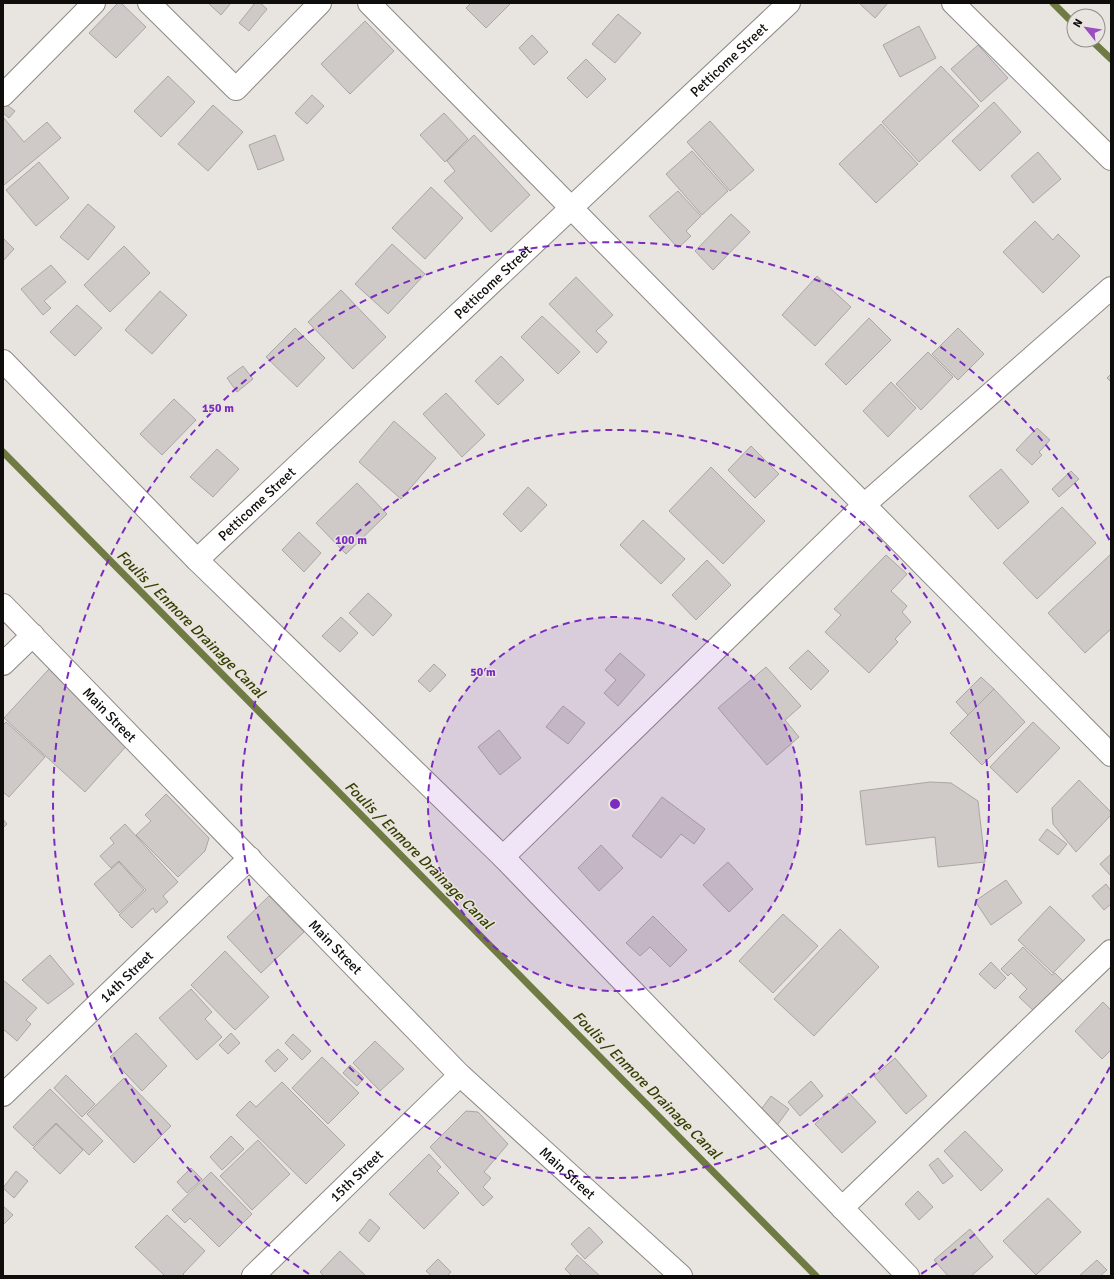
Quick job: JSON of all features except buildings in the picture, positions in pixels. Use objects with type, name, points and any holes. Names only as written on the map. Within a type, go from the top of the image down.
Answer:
[{"type":"street","points":[[3,95],[94,3]]},
{"type":"street","points":[[149,3],[236,89],[320,3]]},
{"type":"street","points":[[369,3],[1111,755]]},
{"type":"street","name":"Petticome Street","points":[[197,560],[789,3]]},
{"type":"street","points":[[953,3],[1111,159]]},
{"type":"street","points":[[503,857],[864,505],[1111,288]]},
{"type":"street","points":[[3,360],[197,560],[503,857],[908,1276]]},
{"type":"street","name":"Main Street","points":[[3,605],[460,1075],[681,1276]]},
{"type":"street","points":[[3,664],[33,635]]},
{"type":"street","name":"14th Street","points":[[3,1095],[250,858]]},
{"type":"street","points":[[842,1208],[1111,951]]},
{"type":"street","name":"15th Street","points":[[253,1276],[460,1075]]},
{"type":"waterway","points":[[1053,3],[1066,16]]},
{"type":"waterway","points":[[1099,48],[1111,59]]},
{"type":"waterway","name":"Foulis / Enmore Drainage Canal","points":[[3,452],[816,1276]]}]
